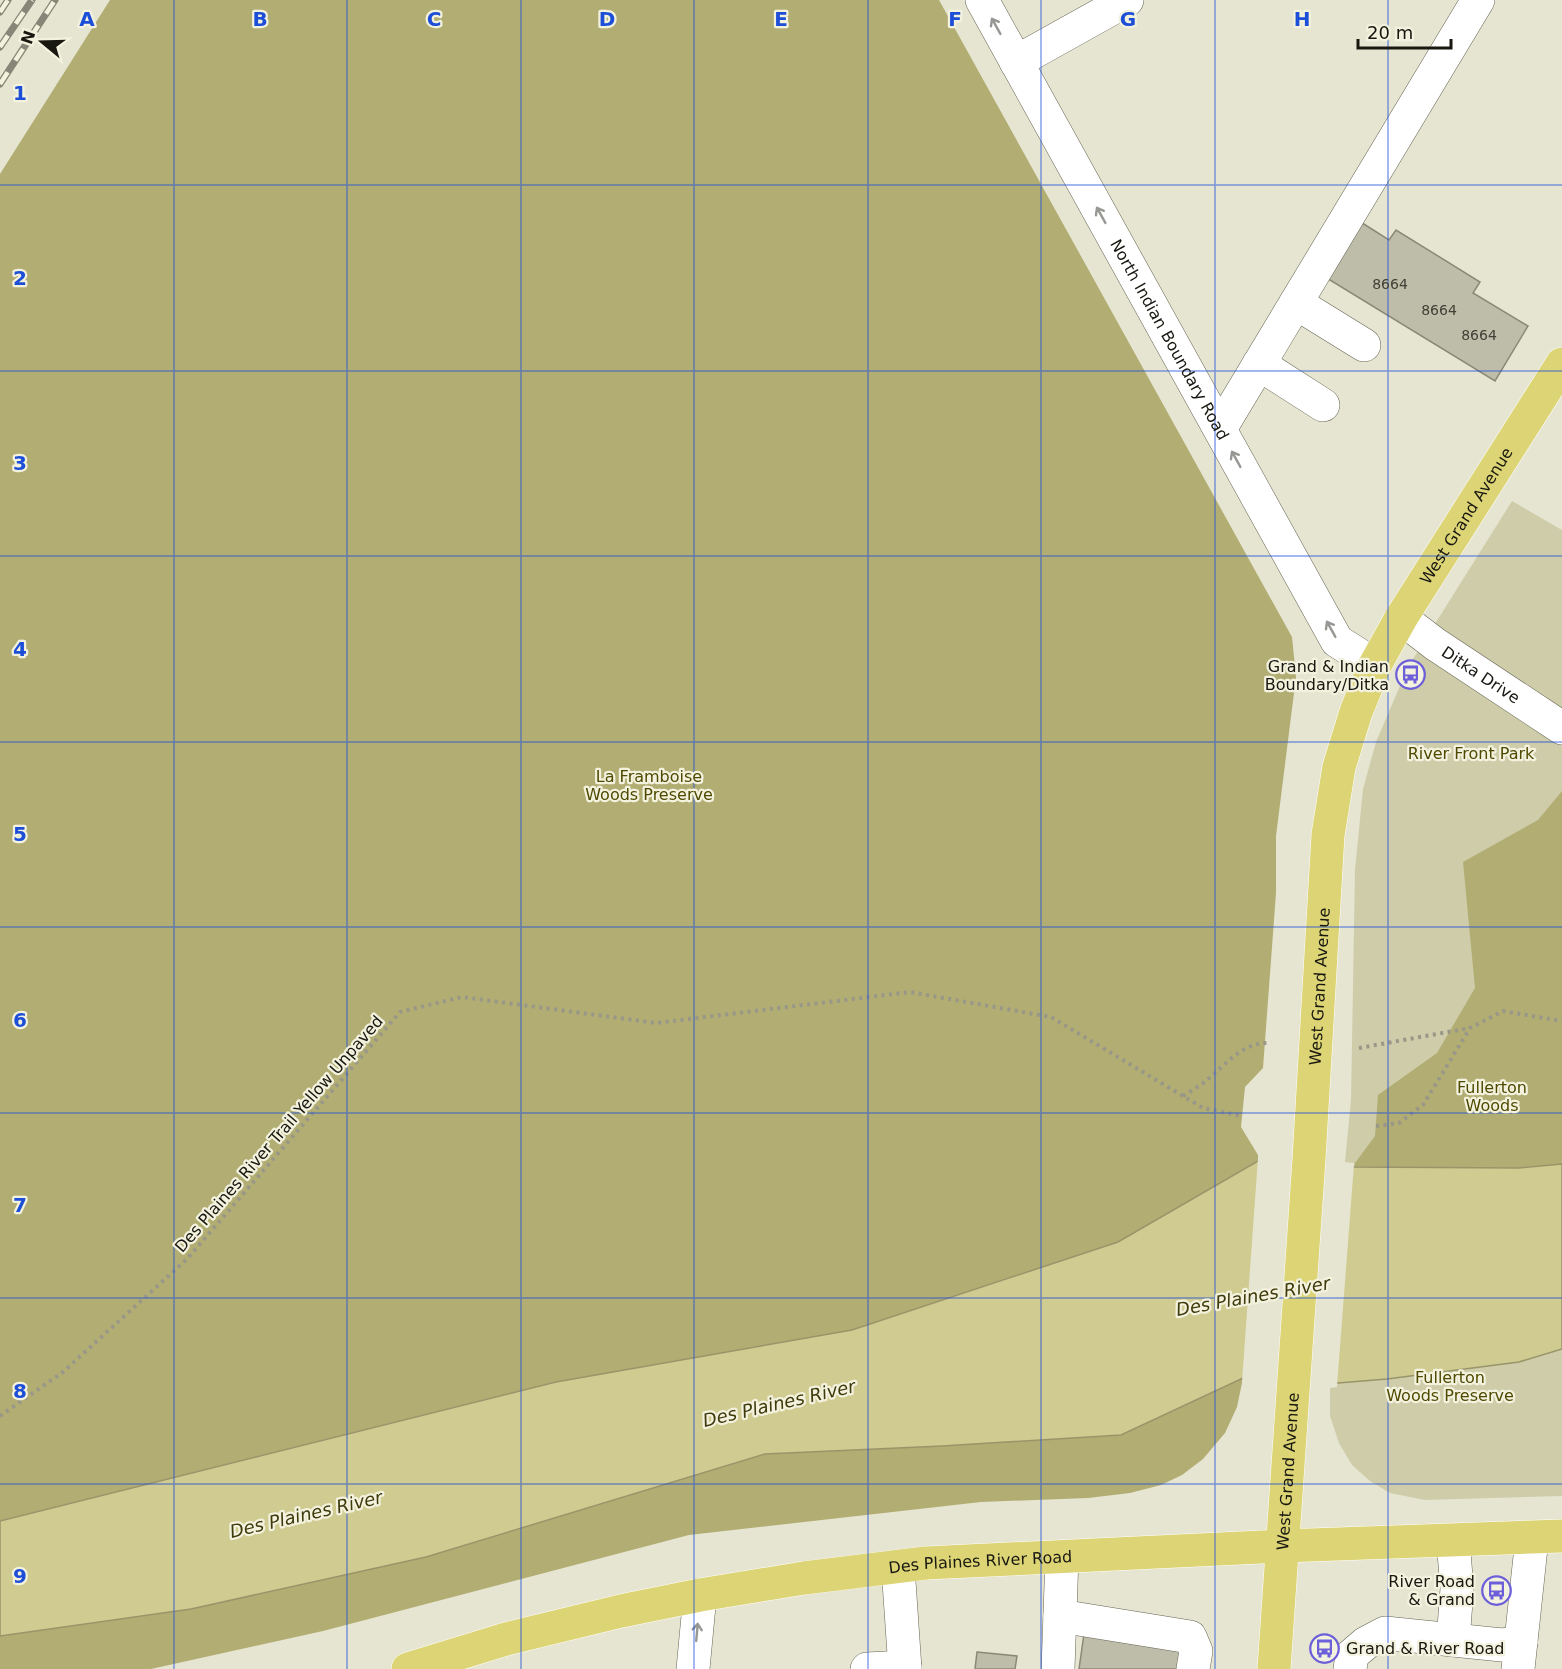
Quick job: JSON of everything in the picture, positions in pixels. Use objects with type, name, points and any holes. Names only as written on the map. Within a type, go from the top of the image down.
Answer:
[{"type":"main road","name":"West Grand Avenue","points":[[1274,1669],[1309,1159],[1328,835],[1339,767],[1356,712],[1375,665],[1401,618],[1562,364]]},
{"type":"main road","name":"Des Plaines River Road","points":[[408,1669],[506,1639],[621,1611],[804,1578],[926,1563],[1282,1546],[1547,1537]]},
{"type":"street","name":"North Indian Boundary Road","points":[[982,0],[1337,641],[1375,665]]},
{"type":"street","points":[[1016,62],[1127,0]]},
{"type":"street","points":[[1220,429],[1478,0]]},
{"type":"street","points":[[1296,303],[1364,345]]},
{"type":"street","points":[[1258,364],[1323,405]]},
{"type":"street","name":"Ditka Drive","points":[[1401,618],[1435,644],[1562,728]]},
{"type":"street","points":[[1350,1669],[1352,1655],[1366,1643],[1385,1633],[1503,1645],[1519,1656],[1547,1537]]},
{"type":"street","points":[[1453,1540],[1457,1589],[1453,1640]]},
{"type":"street","points":[[1058,1669],[1062,1557]]},
{"type":"street","points":[[867,1669],[905,1668],[897,1567]]},
{"type":"street","points":[[693,1669],[700,1595]]},
{"type":"street","points":[[1060,1616],[1190,1637],[1196,1651],[1193,1669]]},
{"type":"path","name":"Des Plaines River Trail Yellow Unpaved","points":[[0,1416],[63,1372],[187,1259],[400,1012],[462,997],[656,1023],[910,992],[1051,1017],[1203,1108],[1242,1116]]},
{"type":"path","points":[[1359,1048],[1470,1028],[1503,1011],[1562,1021]]},
{"type":"path","points":[[1376,1126],[1400,1123],[1423,1105],[1470,1028]]},
{"type":"path","points":[[1183,1096],[1204,1083],[1238,1052],[1261,1042],[1271,1042]]},
{"type":"green space","name":"La Framboise Woods Preserve","points":[[110,0],[939,0],[1292,637],[1296,677],[1276,836],[1276,893],[1263,1068],[1245,1087],[1241,1127],[1258,1155],[1258,1161],[1118,1242],[852,1330],[556,1382],[0,1521],[0,174]]},
{"type":"green space","name":"Fullerton Woods Preserve","points":[[1512,501],[1562,530],[1562,1496],[1425,1500],[1390,1493],[1370,1481],[1352,1465],[1339,1443],[1330,1416],[1330,1388],[1337,1387],[1354,1163],[1345,1162],[1351,1100],[1355,870],[1363,789],[1376,742],[1408,667]]},
{"type":"green space","name":"Fullerton Woods","points":[[1562,791],[1562,1164],[1519,1168],[1354,1167],[1375,1136],[1378,1095],[1437,1053],[1475,988],[1463,862],[1538,820]]},
{"type":"green space","points":[[1243,1378],[1237,1407],[1225,1433],[1203,1459],[1182,1475],[1161,1485],[1130,1493],[1088,1498],[981,1502],[689,1535],[323,1631],[151,1669],[0,1669],[0,1636],[191,1609],[426,1557],[765,1454],[1121,1435]]},
{"type":"water","name":"Des Plaines River","points":[[1258,1161],[1354,1167],[1519,1168],[1562,1164],[1562,1349],[1519,1362],[1387,1379],[1338,1383],[1243,1378],[1121,1435],[765,1454],[426,1557],[191,1609],[0,1636],[0,1521],[556,1382],[852,1330],[1118,1242]]},
{"type":"pier","points":[[1258,1158],[1354,1164],[1337,1386],[1242,1382]]},
{"type":"building","points":[[1359,221],[1389,240],[1396,230],[1480,282],[1473,293],[1528,326],[1495,381],[1325,277]]},
{"type":"building","points":[[1084,1634],[1190,1647],[1187,1669],[1079,1669]]},
{"type":"building","points":[[977,1652],[1017,1656],[1015,1669],[975,1669]]},
{"type":"railway","points":[[0,12],[8,0]]},
{"type":"railway","points":[[0,47],[32,0]]},
{"type":"railway","points":[[0,84],[55,0]]},
{"type":"place","name":"Grand & Indian Boundary/Ditka","points":[[1410,675]]},
{"type":"place","name":"River Road & Grand","points":[[1496,1590]]},
{"type":"place","name":"Grand & River Road","points":[[1325,1648]]},
{"type":"park label","name":"River Front Park","points":[[1471,753]]}]
